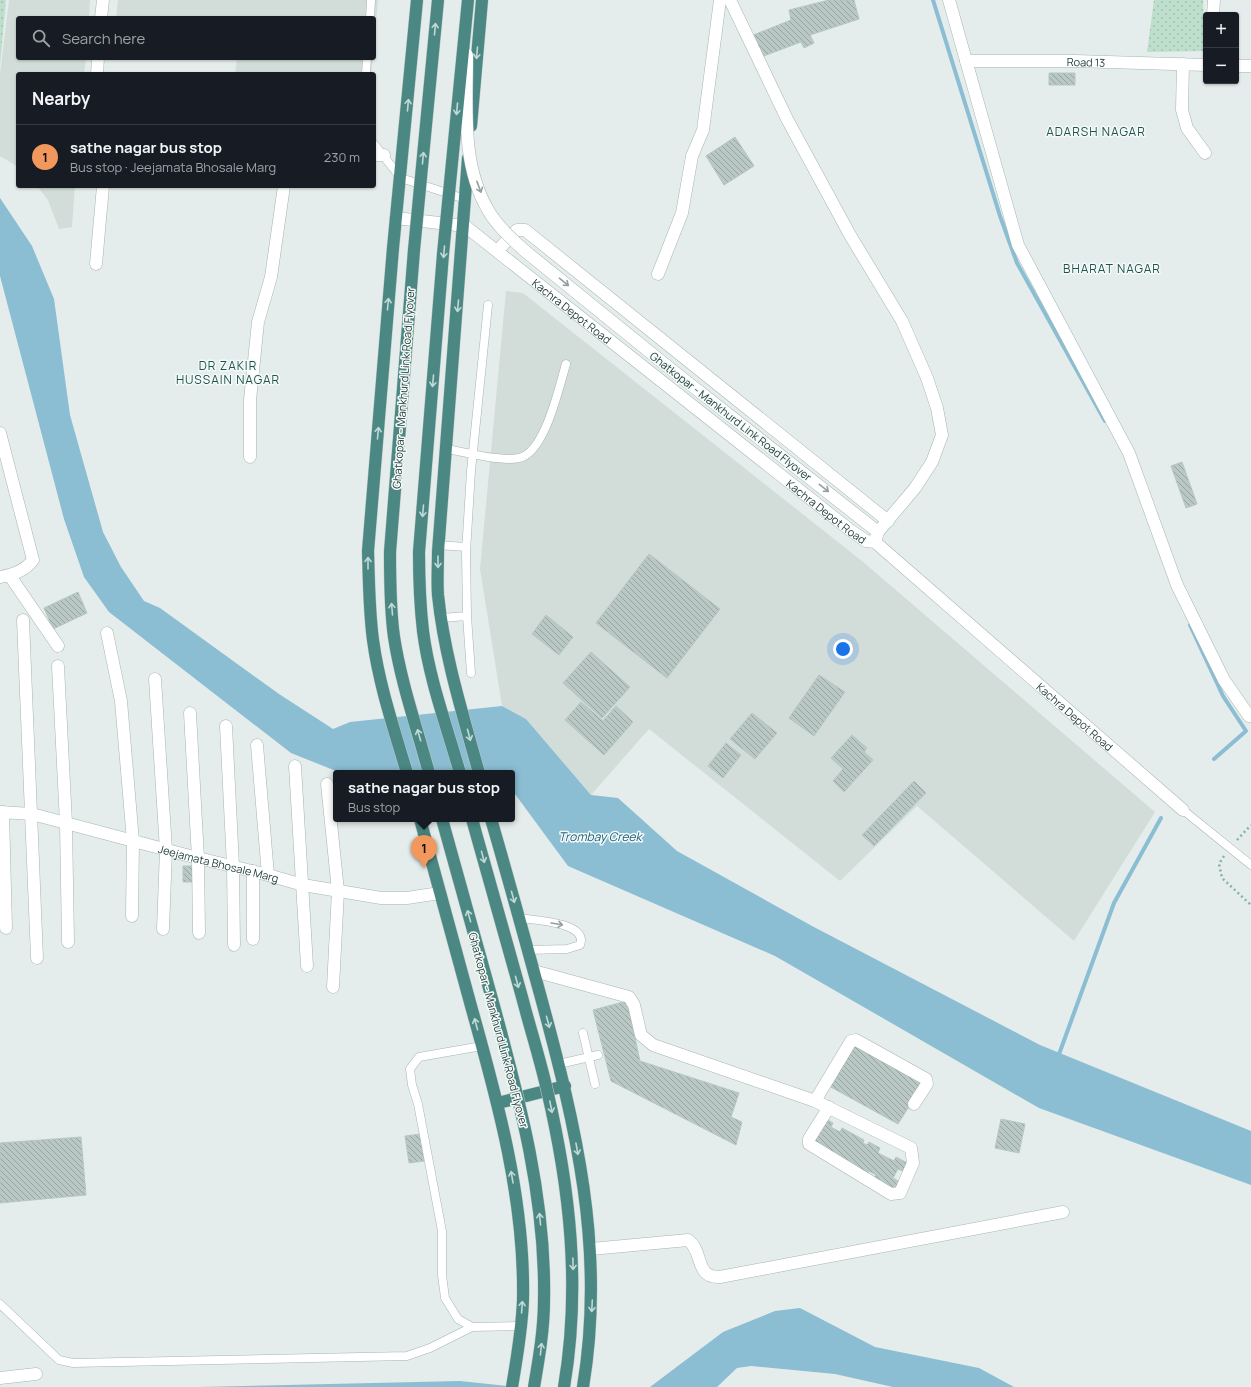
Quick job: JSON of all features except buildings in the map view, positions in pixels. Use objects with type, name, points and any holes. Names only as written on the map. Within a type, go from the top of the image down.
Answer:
[{"type":"highway","points":[[406,770],[382,685],[373,640],[369,597],[368,551],[396,218],[417,0]]},
{"type":"highway","name":"Ghatkopar - Mankhurd Link Road Flyover","points":[[428,770],[403,679],[394,637],[390,596],[390,552],[414,250],[438,0]]},
{"type":"highway","points":[[478,770],[458,697],[441,618],[438,593],[438,545],[482,0]]},
{"type":"highway","name":"Ghatkopar - Mankhurd Link Road Flyover","points":[[459,770],[431,672],[423,633],[419,594],[419,552],[443,254],[467,5]]},
{"type":"highway","points":[[421,822],[498,1102],[518,1209],[522,1255],[521,1326],[512,1387]]},
{"type":"highway","name":"Ghatkopar - Mankhurd Link Road Flyover","points":[[443,822],[519,1097],[539,1206],[544,1253],[544,1300],[541,1350],[534,1387]]},
{"type":"highway","points":[[473,822],[548,1090],[568,1203],[573,1250],[574,1301],[570,1355],[564,1387]]},
{"type":"highway","points":[[492,822],[565,1086],[587,1200],[591,1249],[592,1301],[588,1358],[583,1387]]},
{"type":"highway","points":[[498,1102],[565,1086]]},
{"type":"street","points":[[101,16],[103,0]]},
{"type":"street","points":[[658,274],[682,213],[692,156],[703,130],[720,0]]},
{"type":"street","points":[[730,0],[787,119],[850,235],[902,321],[927,378],[937,408],[942,435],[932,462],[877,537]]},
{"type":"street","points":[[949,0],[1018,245],[1129,453],[1178,586],[1224,680],[1249,716],[1251,716]]},
{"type":"street","points":[[1214,0],[1214,12]]},
{"type":"street","name":"Ghatkopar - Mankhurd Link Road Flyover","points":[[467,5],[469,157],[479,189],[488,210],[509,236],[525,251],[877,537]]},
{"type":"street","points":[[96,72],[98,60]]},
{"type":"street","name":"Road 13","points":[[966,61],[1075,61],[1203,65]]},
{"type":"street","points":[[1183,64],[1182,110],[1187,128],[1205,152]]},
{"type":"street","points":[[1239,66],[1251,66]]},
{"type":"street","points":[[96,264],[103,188]]},
{"type":"street","points":[[250,457],[250,400],[258,322],[271,276],[284,188]]},
{"type":"street","points":[[396,218],[464,226]]},
{"type":"street","name":"Kachra Depot Road","points":[[464,226],[850,530],[866,541],[877,537],[1183,810]]},
{"type":"street","points":[[497,251],[517,230],[525,230],[888,522]]},
{"type":"street","points":[[0,434],[33,560],[28,567],[5,577],[58,646]]},
{"type":"street","points":[[23,620],[38,958]]},
{"type":"street","points":[[107,633],[121,701],[133,841],[132,916]]},
{"type":"street","points":[[58,666],[66,823],[68,942]]},
{"type":"street","points":[[155,679],[166,850],[163,929]]},
{"type":"street","points":[[190,714],[198,858],[198,933]]},
{"type":"street","points":[[226,726],[233,866],[234,944]]},
{"type":"street","points":[[256,745],[268,875]]},
{"type":"street","points":[[295,766],[307,966]]},
{"type":"street","points":[[327,784],[338,891],[333,987]]},
{"type":"street","points":[[2,812],[6,928]]},
{"type":"street","name":"Jeejamata Bhosale Marg","points":[[2,812],[32,814],[166,850],[253,871],[303,886],[381,898],[407,898],[440,893]]},
{"type":"street","points":[[253,871],[253,939]]},
{"type":"street","points":[[534,971],[629,997],[634,1005],[641,1035],[653,1045],[816,1101],[829,1107],[911,1148],[914,1163],[900,1193],[891,1194],[810,1144],[809,1139],[829,1107]]},
{"type":"street","points":[[816,1101],[851,1041],[856,1040],[926,1079],[928,1084],[914,1104]]},
{"type":"street","points":[[591,1249],[688,1240],[695,1245],[701,1265],[706,1274],[713,1277],[720,1277],[1063,1212]]},
{"type":"street","points":[[0,1378],[36,1374]]},
{"type":"lane","points":[[370,16],[371,0]]},
{"type":"lane","points":[[366,72],[367,60]]},
{"type":"lane","points":[[379,155],[401,178],[465,199]]},
{"type":"lane","points":[[471,673],[466,616],[466,547],[473,454],[488,305]]},
{"type":"lane","points":[[446,449],[496,458],[518,459],[528,455],[543,433],[566,364]]},
{"type":"lane","points":[[438,545],[466,547]]},
{"type":"lane","points":[[441,618],[466,616]]},
{"type":"lane","name":"Kachra Depot Road","points":[[1183,810],[1251,865]]},
{"type":"lane","points":[[519,918],[570,927],[578,931],[582,940],[580,945],[572,948],[528,950]]},
{"type":"lane","points":[[583,1034],[595,1084]]},
{"type":"lane","points":[[472,1327],[458,1319],[445,1298],[442,1275],[442,1231],[410,1069],[418,1057],[482,1046]]},
{"type":"lane","points":[[559,1064],[598,1055]]},
{"type":"lane","points":[[0,1304],[59,1360],[73,1363],[407,1356],[430,1348],[472,1327],[521,1326]]},
{"type":"shaded area","points":[[9,0],[90,0],[89,16],[16,16],[16,60],[86,60],[84,72],[16,72],[16,166],[0,156],[0,74]]},
{"type":"shaded area","points":[[118,0],[378,0],[376,24],[376,16],[116,16]]},
{"type":"shaded area","points":[[237,60],[373,60],[371,72],[235,72]]},
{"type":"shaded area","points":[[39,188],[75,188],[72,227],[59,229],[48,200]]},
{"type":"shaded area","points":[[506,291],[523,293],[862,561],[1155,812],[1074,941],[917,806],[840,881],[649,729],[591,795],[526,719],[502,706],[480,569]]},
{"type":"green space","points":[[0,0],[6,0],[0,65]]},
{"type":"green space","points":[[1154,0],[1203,0],[1203,51],[1147,52]]},
{"type":"water","name":"Trombay Creek","points":[[0,198],[32,246],[54,299],[70,415],[103,532],[121,567],[144,601],[160,608],[279,694],[333,729],[350,722],[502,706],[526,719],[591,795],[618,798],[677,851],[812,926],[1040,1045],[1251,1131],[1251,1185],[1039,1108],[775,956],[568,866],[515,794],[515,770],[334,770],[291,753],[109,612],[84,577],[64,519],[0,276]]},
{"type":"water","points":[[800,1308],[875,1347],[979,1368],[1014,1387],[893,1387],[835,1374],[751,1366],[737,1368],[717,1387],[650,1387],[723,1332],[775,1311]]},
{"type":"water","points":[[460,1381],[516,1387],[199,1387]]},
{"type":"waterway","points":[[933,0],[1000,216],[1017,263],[1105,421]]},
{"type":"waterway","points":[[1190,625],[1223,696],[1246,731],[1214,759]]},
{"type":"waterway","points":[[1058,1057],[1114,903],[1161,818]]},
{"type":"place","name":"sathe nagar bus stop","points":[[424,868]]},
{"type":"district","name":"ADARSH NAGAR","points":[[1096,131]]},
{"type":"district","name":"BHARAT NAGAR","points":[[1112,268]]},
{"type":"district","name":"DR ZAKIR HUSSAIN NAGAR","points":[[228,372]]}]
